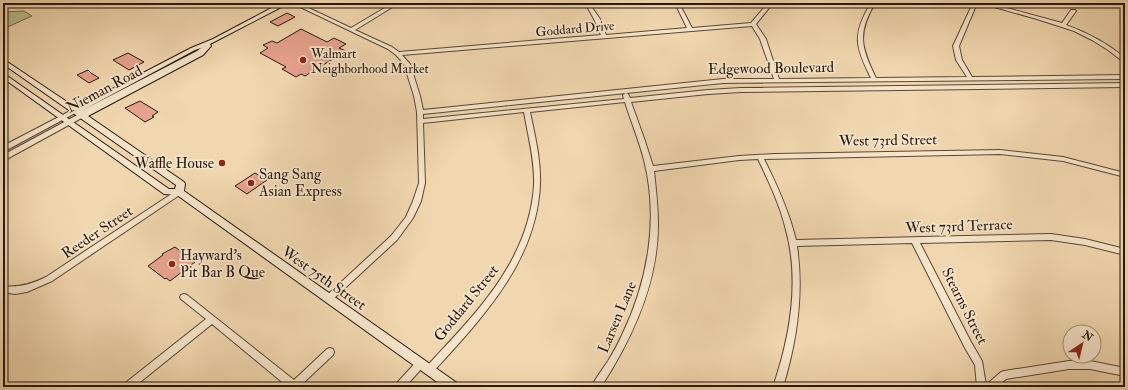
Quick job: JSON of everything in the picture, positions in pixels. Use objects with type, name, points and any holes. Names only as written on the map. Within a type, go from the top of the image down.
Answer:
[{"type":"main road","name":"Nieman Road","points":[[80,113],[200,53],[215,40],[286,3]]},
{"type":"main road","name":"West 75th Street","points":[[3,61],[181,184],[179,192]]},
{"type":"main road","name":"West 75th Street","points":[[3,75],[167,192],[179,192],[429,370],[441,384],[453,387]]},
{"type":"street","points":[[294,3],[390,48],[398,54],[407,64],[420,112],[422,183],[412,212],[394,238],[328,299]]},
{"type":"street","points":[[351,30],[397,3]]},
{"type":"street","points":[[587,3],[597,19],[604,36]]},
{"type":"street","points":[[677,3],[690,29]]},
{"type":"street","points":[[771,3],[753,24],[763,39],[777,80]]},
{"type":"street","points":[[873,3],[863,20],[860,39],[865,62],[874,80]]},
{"type":"street","points":[[971,79],[960,62],[956,46],[975,3]]},
{"type":"street","points":[[982,3],[1063,25],[1100,42],[1125,61]]},
{"type":"street","points":[[1063,25],[1073,11]]},
{"type":"street","name":"Goddard Drive","points":[[398,54],[753,24]]},
{"type":"street","name":"Edgewood Boulevard","points":[[420,112],[716,82],[777,80],[1125,77]]},
{"type":"street","name":"Edgewood Boulevard","points":[[420,121],[708,92],[756,89],[1125,85]]},
{"type":"street","name":"Larsen Lane","points":[[596,387],[626,337],[637,311],[648,278],[654,245],[656,214],[650,169],[625,91]]},
{"type":"street","name":"Goddard Street","points":[[429,370],[487,304],[505,280],[523,247],[531,226],[536,204],[537,174],[527,110]]},
{"type":"street","name":"Nieman Road","points":[[3,149],[80,113]]},
{"type":"street","name":"Nieman Road","points":[[3,158],[66,120]]},
{"type":"street","name":"West 73rd Street","points":[[650,169],[760,157],[1000,152],[1063,159],[1125,175]]},
{"type":"street","points":[[760,157],[777,191],[793,243],[796,274],[796,307],[791,341],[778,387]]},
{"type":"street","name":"Reeder Street","points":[[3,289],[11,291],[26,289],[59,273],[179,192]]},
{"type":"street","name":"West 73rd Terrace","points":[[793,243],[1051,238],[1085,242],[1125,252]]},
{"type":"street","name":"Stearns Street","points":[[915,240],[979,364],[982,387]]},
{"type":"street","points":[[184,297],[294,387],[330,352]]},
{"type":"street","points":[[127,387],[211,320]]},
{"type":"street","points":[[399,387],[420,364]]},
{"type":"street","points":[[990,387],[1004,375],[1069,365],[1090,365],[1125,372]]},
{"type":"green space","points":[[24,11],[32,16],[3,29],[3,12]]},
{"type":"building","points":[[287,13],[295,17],[278,26],[270,22]]},
{"type":"building","name":"Walmart Neighborhood Market","points":[[301,29],[327,42],[334,38],[346,44],[339,48],[346,51],[305,76],[301,74],[296,77],[282,69],[286,67],[260,53],[268,48],[263,45],[272,41],[277,43]]},
{"type":"building","points":[[128,53],[144,62],[129,70],[113,60]]},
{"type":"building","points":[[88,70],[99,78],[89,83],[77,75]]},
{"type":"building","points":[[140,101],[158,112],[152,116],[154,117],[145,122],[125,108]]},
{"type":"building","name":"Sang Sang Asian Express","points":[[255,173],[267,180],[247,194],[235,186]]},
{"type":"building","name":"Hayward's Pit Bar B Que","points":[[175,247],[195,262],[170,281],[148,266],[163,255],[162,254]]},
{"type":"place","name":"Walmart Neighborhood Market","points":[[303,60]]},
{"type":"place","name":"Waffle House","points":[[222,163]]},
{"type":"place","name":"Sang Sang Asian Express","points":[[251,183]]},
{"type":"place","name":"Hayward's Pit Bar B Que","points":[[172,264]]}]
